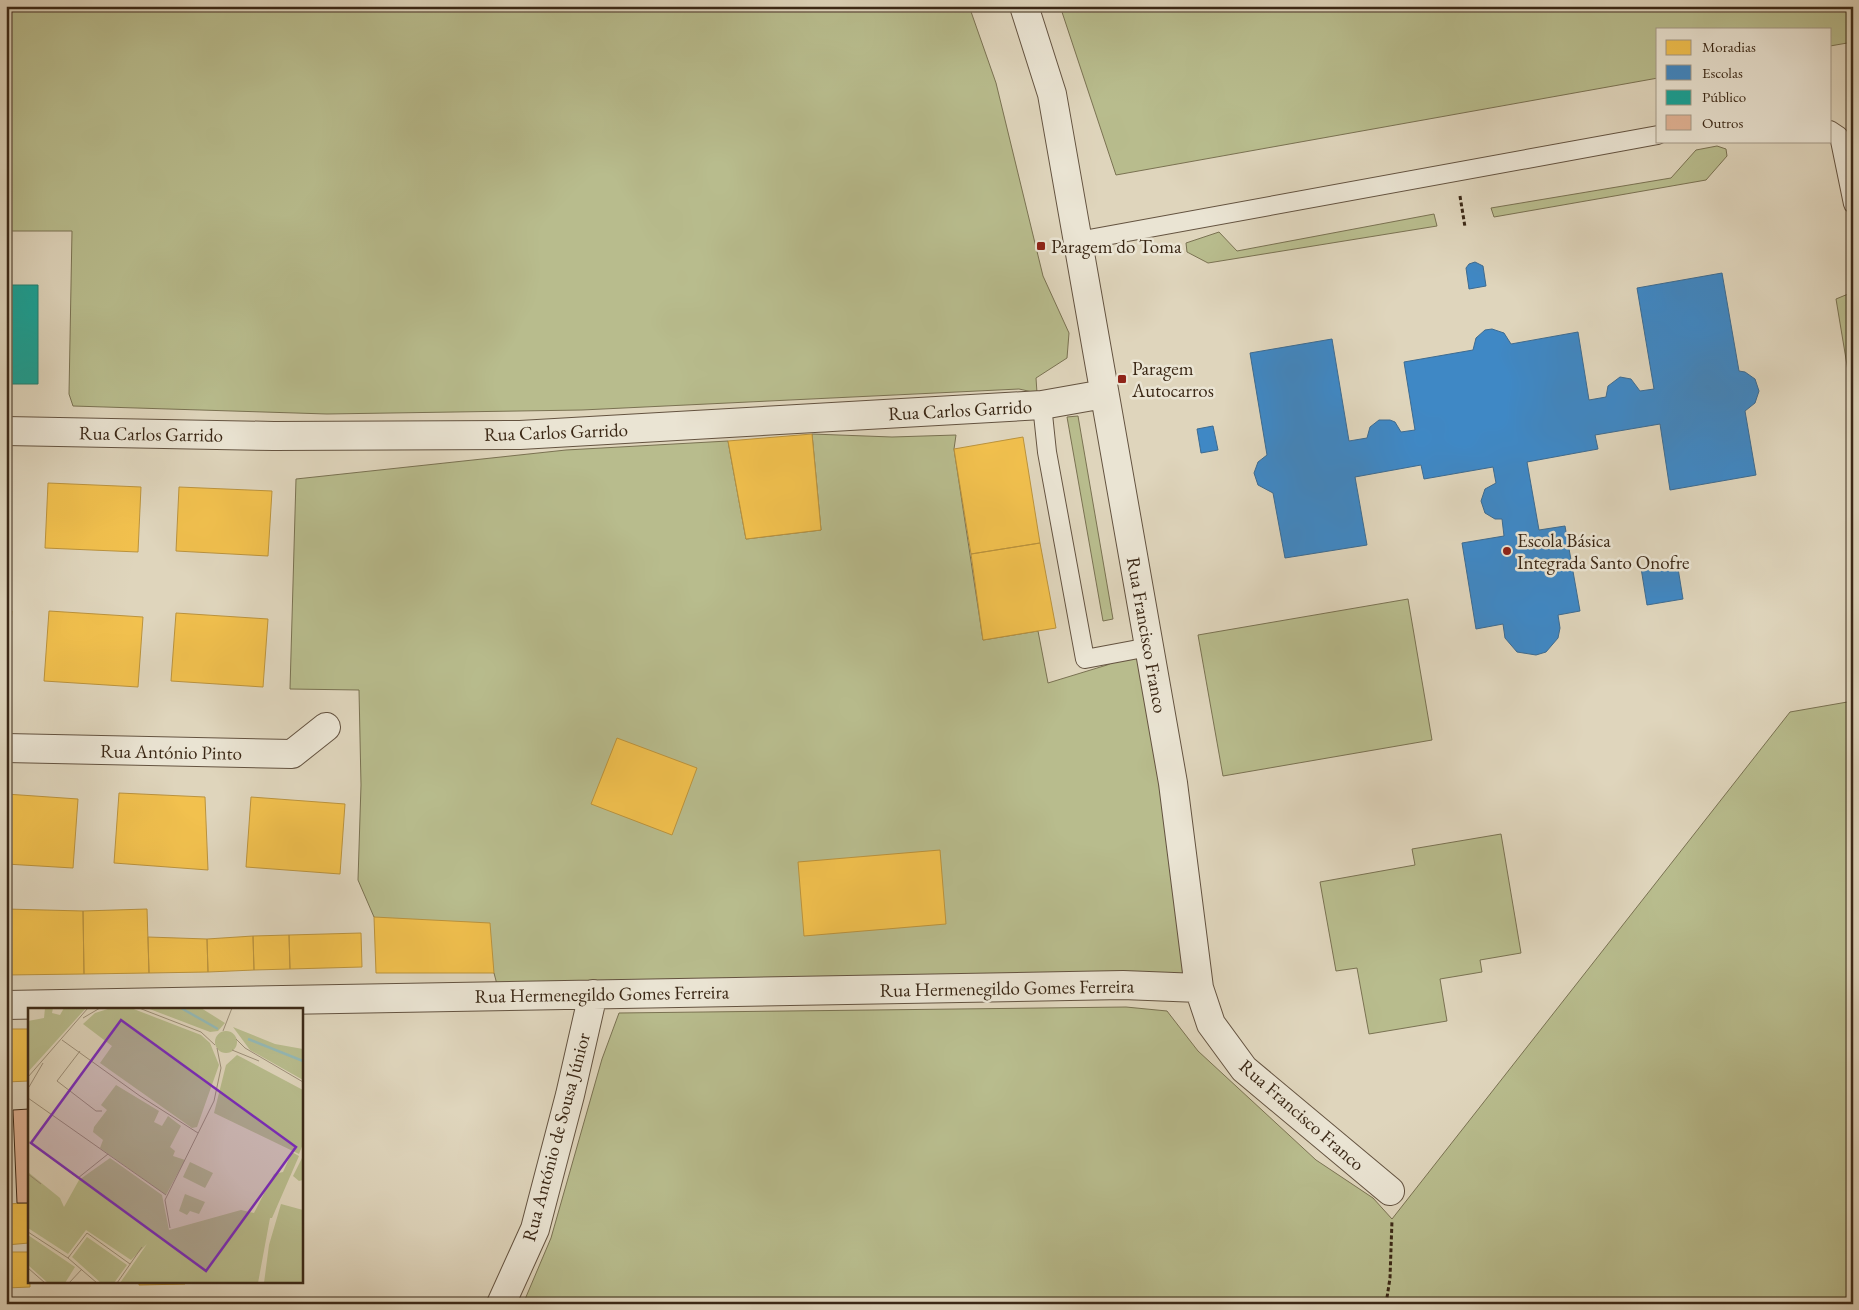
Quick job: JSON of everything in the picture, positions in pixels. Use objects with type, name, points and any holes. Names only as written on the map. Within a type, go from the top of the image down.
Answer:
[{"type":"street","name":"Rua Francisco Franco","points":[[1024,6],[1052,94],[1173,783],[1198,988],[1210,1024],[1244,1069],[1390,1191]]},
{"type":"street","name":"Rua Carlos Garrido","points":[[6,431],[274,436],[520,435],[1042,405],[1104,394]]},
{"type":"street","name":"Rua António Pinto","points":[[6,748],[292,754],[326,727]]},
{"type":"street","name":"Rua Hermenegildo Gomes Ferreira","points":[[6,1005],[1123,985],[1198,988]]},
{"type":"street","name":"Rua António de Sousa Júnior","points":[[501,1304],[536,1229],[570,1096],[593,994]]},
{"type":"lane","points":[[1832,131],[1839,136],[1853,204]]},
{"type":"lane","points":[[1078,241],[1656,135]]},
{"type":"lane","points":[[1042,405],[1046,452],[1085,659],[1149,647]]},
{"type":"path","points":[[1460,195],[1466,227]]},
{"type":"path","points":[[1386,1304],[1390,1278],[1392,1219],[1390,1191]]},
{"type":"green space","points":[[6,6],[969,6],[996,83],[1043,276],[1069,333],[1067,358],[1036,378],[1037,393],[1019,389],[582,410],[327,414],[73,406],[69,394],[72,231],[6,231]]},
{"type":"green space","points":[[1060,6],[1853,6],[1853,42],[1832,46],[1832,28],[1656,28],[1656,78],[1116,175]]},
{"type":"green space","points":[[1717,146],[1726,149],[1727,156],[1706,180],[1494,217],[1491,208],[1671,178],[1696,150]]},
{"type":"green space","points":[[1434,214],[1437,226],[1208,263],[1187,252],[1186,243],[1219,232],[1237,251]]},
{"type":"green space","points":[[1853,292],[1853,401],[1836,299]]},
{"type":"green space","points":[[1078,416],[1113,619],[1103,621],[1067,417]]},
{"type":"green space","points":[[812,434],[892,437],[956,435],[954,449],[983,640],[1038,631],[1048,683],[1107,665],[1149,647],[1199,988],[500,996],[494,973],[374,917],[358,880],[361,785],[359,690],[290,689],[296,479],[566,450],[728,441],[746,539],[821,530]]},
{"type":"green space","points":[[1408,599],[1432,740],[1223,776],[1198,635]]},
{"type":"green space","points":[[1853,701],[1853,1304],[523,1304],[551,1238],[602,1059],[619,1013],[1126,1007],[1167,1011],[1198,1051],[1316,1160],[1373,1198],[1392,1219],[1790,712]]},
{"type":"green space","points":[[1501,834],[1521,953],[1480,960],[1482,972],[1440,979],[1447,1021],[1369,1034],[1357,968],[1336,971],[1320,882],[1415,865],[1412,849]]},
{"type":"building: Moradias","points":[[812,434],[821,530],[746,539],[728,441]]},
{"type":"building: Moradias","points":[[1023,437],[1040,543],[971,554],[954,449]]},
{"type":"building: Moradias","points":[[6,480],[10,480],[9,545],[6,545]]},
{"type":"building: Moradias","points":[[48,483],[141,487],[138,552],[45,548]]},
{"type":"building: Moradias","points":[[179,487],[272,491],[268,556],[176,551]]},
{"type":"building: Moradias","points":[[1040,543],[1056,628],[983,640],[971,554]]},
{"type":"building: Moradias","points":[[6,611],[12,611],[7,682],[6,682]]},
{"type":"building: Moradias","points":[[49,611],[143,617],[138,687],[44,681]]},
{"type":"building: Moradias","points":[[176,613],[268,619],[263,687],[171,681]]},
{"type":"building: Moradias","points":[[617,738],[697,768],[672,835],[591,804]]},
{"type":"building: Moradias","points":[[119,793],[205,797],[208,870],[114,863]]},
{"type":"building: Moradias","points":[[6,794],[78,799],[73,868],[6,864]]},
{"type":"building: Moradias","points":[[251,797],[345,804],[340,874],[246,867]]},
{"type":"building: Moradias","points":[[940,850],[946,924],[804,936],[798,862]]},
{"type":"building: Moradias","points":[[6,909],[83,911],[84,974],[6,975]]},
{"type":"building: Moradias","points":[[147,909],[149,973],[84,974],[83,911]]},
{"type":"building: Moradias","points":[[374,917],[490,923],[494,973],[376,973]]},
{"type":"building: Moradias","points":[[361,933],[362,967],[290,969],[289,935]]},
{"type":"building: Moradias","points":[[289,935],[290,969],[254,970],[253,936]]},
{"type":"building: Moradias","points":[[253,936],[254,970],[208,972],[207,939]]},
{"type":"building: Moradias","points":[[148,937],[207,939],[208,972],[149,973]]},
{"type":"building: Moradias","points":[[6,1029],[28,1029],[28,1081],[6,1082]]},
{"type":"building: Moradias","points":[[28,1203],[28,1243],[6,1245],[6,1204]]},
{"type":"building: Moradias","points":[[6,1252],[28,1252],[28,1282],[30,1282],[30,1287],[6,1288]]},
{"type":"building: Moradias","points":[[139,1282],[185,1282],[185,1284],[139,1285]]},
{"type":"building: Escolas","points":[[1475,262],[1483,266],[1486,286],[1469,289],[1466,268],[1469,264]]},
{"type":"building: Escolas","points":[[1722,273],[1739,371],[1745,372],[1755,379],[1759,391],[1755,403],[1745,411],[1756,475],[1670,490],[1660,424],[1595,435],[1598,449],[1527,462],[1539,530],[1565,526],[1580,611],[1558,615],[1560,628],[1558,638],[1546,652],[1536,655],[1517,652],[1505,638],[1503,624],[1476,629],[1462,543],[1504,536],[1502,519],[1495,519],[1485,513],[1481,501],[1485,489],[1496,483],[1493,467],[1424,479],[1421,465],[1355,477],[1367,545],[1285,558],[1273,493],[1258,485],[1254,473],[1258,462],[1267,455],[1250,353],[1332,339],[1349,441],[1367,438],[1370,427],[1379,420],[1395,422],[1401,432],[1415,430],[1404,362],[1473,350],[1476,338],[1485,330],[1492,329],[1504,333],[1511,344],[1578,332],[1589,400],[1606,397],[1608,386],[1620,377],[1631,379],[1640,391],[1654,389],[1637,288]]},
{"type":"building: Escolas","points":[[1213,426],[1218,450],[1201,453],[1197,429]]},
{"type":"building: Escolas","points":[[1677,562],[1683,599],[1647,605],[1641,568]]},
{"type":"building: Público","points":[[6,285],[38,285],[38,384],[6,384]]},
{"type":"building: Outros","points":[[28,1109],[28,1203],[17,1203],[13,1110]]},
{"type":"place","name":"Paragem do Toma","points":[[1041,246]]},
{"type":"place","name":"Paragem Autocarros","points":[[1122,379]]},
{"type":"place","name":"Escola Básica Integrada Santo Onofre","points":[[1507,551]]}]
